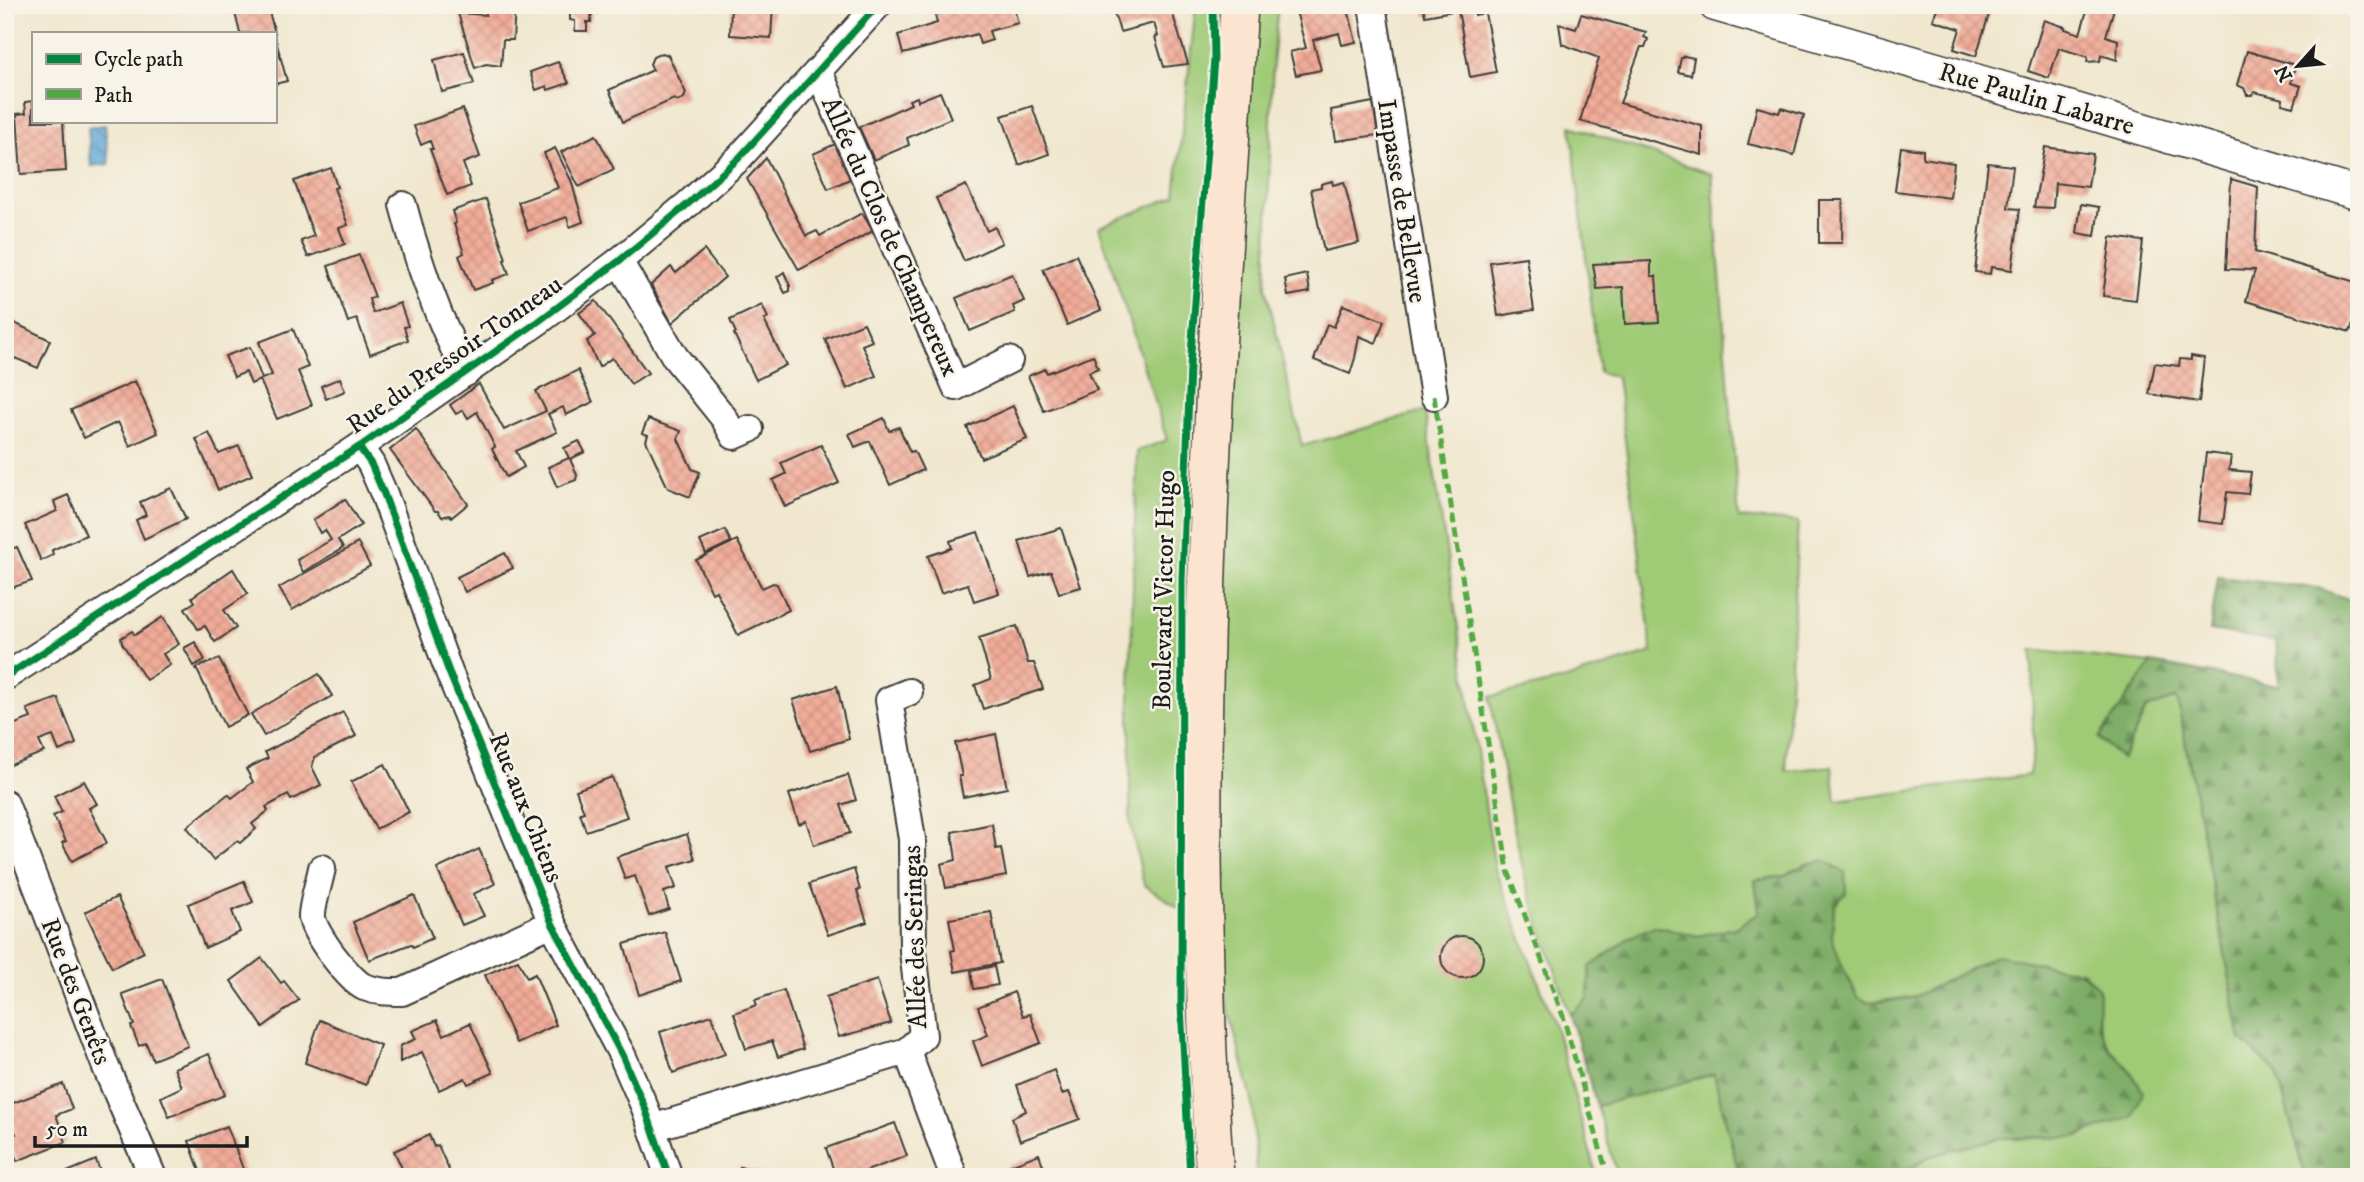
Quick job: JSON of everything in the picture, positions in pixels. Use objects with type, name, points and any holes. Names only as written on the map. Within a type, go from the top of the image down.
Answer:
[{"type":"main road","name":"Boulevard Victor Hugo","points":[[1215,1177],[1204,931],[1204,645],[1214,405],[1238,5]]},
{"type":"street","name":"Rue du Pressoir Tonneau","points":[[5,677],[359,447],[619,261],[738,159],[878,5]]},
{"type":"street","name":"Impasse de Bellevue","points":[[1372,5],[1434,396]]},
{"type":"street","name":"Rue Paulin Labarre","points":[[1715,5],[2359,194]]},
{"type":"street","name":"Allée du Clos de Champereux","points":[[818,72],[956,387],[1009,360]]},
{"type":"street","points":[[402,205],[418,262],[449,340],[466,373]]},
{"type":"street","points":[[619,261],[675,356],[724,418],[734,436],[750,429]]},
{"type":"street","name":"Rue aux Chiens","points":[[359,447],[371,464],[384,494],[449,672],[552,923],[622,1055],[669,1177]]},
{"type":"street","name":"Allée des Seringas","points":[[652,1128],[907,1051],[923,1036],[913,951],[912,839],[889,701],[909,692]]},
{"type":"street","name":"Rue des Genêts","points":[[5,803],[105,1065],[153,1177]]},
{"type":"street","points":[[322,869],[312,917],[322,940],[348,974],[361,986],[381,992],[402,992],[552,923]]},
{"type":"street","points":[[907,1051],[954,1177]]},
{"type":"green space","points":[[1196,5],[1278,5],[1273,55],[1266,287],[1302,446],[1425,411],[1495,869],[1554,1022],[1597,1177],[1257,1177],[1252,1100],[1207,926],[1144,885],[1130,822],[1130,689],[1137,451],[1167,440],[1099,227],[1175,196]]},
{"type":"green space","points":[[1571,126],[1712,174],[1739,518],[1798,522],[1786,771],[1832,766],[1836,801],[2029,775],[2033,749],[2032,650],[2152,663],[2099,738],[2122,759],[2146,709],[2177,697],[2241,1039],[2277,1073],[2306,1177],[1903,1177],[1902,1175],[1928,1157],[1999,1138],[2074,1137],[2128,1068],[2110,1049],[2101,1033],[2098,989],[2082,970],[1869,1003],[1858,997],[1831,937],[1834,906],[1806,864],[1783,876],[1755,880],[1759,913],[1735,928],[1698,936],[1654,926],[1590,967],[1588,999],[1570,1015],[1526,882],[1490,697],[1563,680],[1652,652],[1617,377],[1599,372]]},
{"type":"green space","points":[[2218,577],[2318,588],[2359,603],[2359,1177],[2306,1177],[2277,1073],[2241,1039],[2177,698],[2146,709],[2122,759],[2099,738],[2152,663],[2279,686],[2276,641],[2210,631]]},
{"type":"green space","points":[[1824,860],[1845,872],[1846,893],[1834,906],[1832,937],[1841,964],[1858,997],[1869,1003],[1912,998],[1997,955],[2081,972],[2099,989],[2098,1025],[2109,1049],[2128,1068],[2143,1091],[2133,1117],[2074,1137],[1999,1138],[1928,1157],[1903,1174],[1903,1177],[1715,1177],[1738,1170],[1714,1074],[1597,1106],[1570,1015],[1588,999],[1590,967],[1630,937],[1654,926],[1698,936],[1735,928],[1759,913],[1755,880],[1783,876],[1806,864]]},
{"type":"green space","points":[[1714,1074],[1738,1170],[1715,1177],[1618,1177],[1597,1106]]},
{"type":"water","points":[[105,125],[109,164],[91,166],[88,127]]},
{"type":"building","points":[[233,5],[267,5],[275,32],[240,32]]},
{"type":"building","points":[[487,5],[515,5],[513,40],[503,40],[501,66],[486,64],[475,68],[458,13],[486,15]]},
{"type":"building","points":[[570,5],[592,5],[591,22],[587,22],[587,31],[575,31],[575,21],[570,20]]},
{"type":"building","points":[[731,5],[773,5],[771,38],[730,35]]},
{"type":"building","points":[[970,5],[1013,5],[1018,23],[989,31],[992,40],[980,44],[977,34],[903,54],[898,35],[937,23],[935,15]]},
{"type":"building","points":[[1112,5],[1170,5],[1188,64],[1164,67],[1155,37],[1158,36],[1154,23],[1120,32]]},
{"type":"building","points":[[1319,5],[1347,5],[1356,42],[1342,45],[1339,33],[1313,40],[1321,70],[1296,75],[1290,52],[1306,48],[1296,11]]},
{"type":"building","points":[[1423,5],[1473,5],[1475,15],[1485,13],[1496,72],[1470,77],[1458,10],[1425,16]]},
{"type":"building","points":[[1938,5],[1992,5],[1976,56],[1954,49],[1960,29],[1933,20]]},
{"type":"building","points":[[2084,5],[2115,5],[2106,36],[2118,40],[2117,60],[2101,55],[2100,61],[2087,62],[2088,57],[2059,48],[2049,78],[2028,71],[2044,20],[2080,34],[2088,7]]},
{"type":"building","points":[[1581,14],[1646,32],[1644,37],[1648,39],[1645,47],[1641,47],[1620,103],[1702,126],[1702,155],[1580,121],[1599,58],[1562,44],[1559,24],[1576,29]]},
{"type":"building","points":[[276,41],[287,81],[276,84]]},
{"type":"building","points":[[2247,51],[2295,65],[2291,83],[2301,86],[2294,107],[2282,104],[2283,99],[2255,92],[2247,95],[2244,88],[2237,85]]},
{"type":"building","points":[[464,52],[474,84],[442,92],[434,60]]},
{"type":"building","points":[[662,53],[668,55],[686,93],[684,98],[678,101],[674,99],[623,122],[609,90],[653,70],[650,64],[653,57]]},
{"type":"building","points":[[1681,58],[1694,58],[1691,75],[1678,72]]},
{"type":"building","points":[[558,62],[569,83],[548,90],[547,86],[536,90],[530,72]]},
{"type":"building","points":[[940,92],[951,118],[907,138],[909,145],[874,160],[859,127],[911,104],[909,100],[917,97],[918,101]]},
{"type":"building","points":[[32,101],[32,122],[63,122],[66,171],[21,174],[17,114],[26,113],[25,102]]},
{"type":"building","points":[[1373,102],[1378,135],[1336,141],[1331,110]]},
{"type":"building","points":[[1032,106],[1049,154],[1019,165],[1002,116]]},
{"type":"building","points":[[1757,107],[1779,113],[1781,108],[1804,115],[1794,155],[1748,144]]},
{"type":"building","points":[[463,109],[480,157],[463,163],[471,186],[447,195],[430,149],[433,149],[430,141],[421,145],[414,126]]},
{"type":"building","points":[[596,135],[614,169],[579,187],[561,152]]},
{"type":"building","points":[[835,144],[850,179],[828,189],[813,154]]},
{"type":"building","points":[[1901,147],[1923,150],[1923,158],[1954,163],[1950,198],[1895,191]]},
{"type":"building","points":[[2045,147],[2093,154],[2088,187],[2055,183],[2053,208],[2034,207]]},
{"type":"building","points":[[555,148],[571,180],[583,222],[570,227],[567,217],[528,231],[518,202],[558,188],[544,153]]},
{"type":"building","points":[[766,158],[806,236],[817,231],[820,236],[862,213],[873,231],[799,270],[747,179]]},
{"type":"building","points":[[1988,163],[2013,166],[2008,208],[2020,209],[2012,270],[1991,267],[1990,274],[1975,272]]},
{"type":"building","points":[[331,168],[337,187],[334,188],[348,225],[339,228],[345,244],[308,257],[301,241],[314,236],[294,181]]},
{"type":"building","points":[[2231,179],[2258,187],[2255,252],[2359,283],[2359,305],[2350,332],[2246,301],[2255,270],[2226,269]]},
{"type":"building","points":[[1332,181],[1333,185],[1344,182],[1359,243],[1324,251],[1311,189]]},
{"type":"building","points":[[966,185],[987,231],[995,227],[1002,243],[964,261],[936,198]]},
{"type":"building","points":[[486,199],[509,274],[473,290],[459,256],[464,253],[452,211]]},
{"type":"building","points":[[1819,200],[1843,200],[1842,243],[1819,243]]},
{"type":"building","points":[[2081,204],[2099,207],[2095,236],[2077,233]]},
{"type":"building","points":[[2111,237],[2143,241],[2136,300],[2103,296]]},
{"type":"building","points":[[704,250],[725,277],[672,323],[651,285],[671,267],[676,273]]},
{"type":"building","points":[[359,255],[375,297],[369,299],[373,313],[400,303],[408,326],[404,327],[408,340],[370,354],[357,319],[348,322],[328,266]]},
{"type":"building","points":[[1076,255],[1101,310],[1067,325],[1043,269]]},
{"type":"building","points":[[1526,257],[1534,310],[1498,316],[1490,262]]},
{"type":"building","points":[[1651,261],[1651,276],[1656,276],[1659,322],[1625,324],[1623,287],[1597,289],[1593,264]]},
{"type":"building","points":[[784,272],[790,286],[790,291],[785,293],[777,277]]},
{"type":"building","points":[[1012,274],[1024,301],[1013,306],[1015,312],[970,331],[956,298]]},
{"type":"building","points":[[1307,274],[1310,292],[1288,296],[1285,279]]},
{"type":"building","points":[[596,301],[648,373],[631,384],[612,358],[599,367],[587,341],[595,335],[579,313]]},
{"type":"building","points":[[762,305],[768,318],[764,320],[786,365],[756,380],[730,320]]},
{"type":"building","points":[[1343,305],[1384,321],[1376,343],[1359,336],[1350,374],[1314,360],[1327,324],[1334,327]]},
{"type":"building","points":[[5,313],[8,320],[50,340],[38,368],[5,356]]},
{"type":"building","points":[[864,323],[872,341],[862,345],[876,376],[847,389],[825,339]]},
{"type":"building","points":[[293,329],[308,367],[298,371],[312,405],[277,419],[260,380],[251,384],[246,372],[234,377],[225,356],[250,347],[262,379],[272,375],[259,342]]},
{"type":"building","points":[[1093,355],[1098,368],[1089,372],[1097,390],[1044,411],[1028,376],[1045,369],[1047,373]]},
{"type":"building","points":[[2191,356],[2204,358],[2199,402],[2149,394],[2155,363],[2179,366],[2180,359],[2191,360]]},
{"type":"building","points":[[578,370],[593,402],[566,415],[563,407],[548,414],[557,432],[516,451],[524,467],[506,477],[492,449],[495,447],[477,412],[468,418],[463,410],[456,414],[450,405],[479,384],[504,430],[546,411],[536,391]]},
{"type":"building","points":[[340,378],[345,391],[326,399],[321,386]]},
{"type":"building","points":[[135,381],[158,433],[130,446],[118,422],[84,438],[71,410]]},
{"type":"building","points":[[1013,406],[1027,439],[981,458],[967,427]]},
{"type":"building","points":[[884,418],[889,431],[899,427],[910,452],[914,451],[923,470],[890,485],[870,441],[855,447],[849,434]]},
{"type":"building","points":[[648,419],[681,431],[678,439],[692,469],[700,472],[690,497],[668,488],[646,441],[648,435],[642,433]]},
{"type":"building","points":[[416,429],[468,504],[452,517],[442,517],[435,511],[390,450]]},
{"type":"building","points":[[209,433],[219,454],[239,446],[252,475],[218,490],[196,439]]},
{"type":"building","points":[[579,441],[585,452],[570,459],[577,475],[576,480],[557,487],[548,467],[569,458],[564,448]]},
{"type":"building","points":[[821,445],[839,483],[785,507],[773,480],[786,474],[781,463]]},
{"type":"building","points":[[2206,453],[2231,456],[2229,470],[2251,472],[2248,494],[2227,492],[2223,524],[2198,521]]},
{"type":"building","points":[[171,488],[186,519],[144,539],[136,520],[146,515],[140,502]]},
{"type":"building","points":[[68,495],[86,535],[52,550],[53,555],[41,561],[25,525],[57,511],[54,501]]},
{"type":"building","points":[[345,499],[361,525],[338,540],[343,548],[303,572],[297,560],[331,540],[325,530],[320,533],[313,520]]},
{"type":"building","points":[[1061,528],[1081,587],[1059,593],[1051,571],[1030,577],[1019,541]]},
{"type":"building","points":[[725,530],[731,542],[706,554],[700,541]]},
{"type":"building","points":[[978,532],[999,593],[974,601],[968,584],[941,593],[928,556],[952,548],[950,541]]},
{"type":"building","points":[[737,540],[762,588],[777,584],[789,610],[738,635],[716,591],[712,593],[696,560]]},
{"type":"building","points":[[358,543],[370,566],[292,610],[279,588]]},
{"type":"building","points":[[17,547],[32,581],[5,590],[5,551]]},
{"type":"building","points":[[505,553],[513,568],[465,592],[457,577]]},
{"type":"building","points":[[233,569],[248,594],[224,610],[236,628],[215,642],[205,626],[198,629],[185,608],[195,602],[192,597]]},
{"type":"building","points":[[163,617],[179,644],[163,654],[170,665],[146,680],[121,638],[132,631],[135,635]]},
{"type":"building","points":[[1017,626],[1028,663],[1034,663],[1043,689],[983,709],[975,685],[991,679],[979,638]]},
{"type":"building","points":[[195,642],[205,660],[194,666],[184,648]]},
{"type":"building","points":[[219,659],[248,715],[225,727],[196,668]]},
{"type":"building","points":[[319,674],[332,696],[264,736],[251,714]]},
{"type":"building","points":[[837,686],[849,739],[810,751],[793,700]]},
{"type":"building","points":[[58,698],[76,744],[59,751],[53,736],[39,741],[44,752],[8,766],[5,758],[5,728],[31,718],[27,709]]},
{"type":"building","points":[[343,712],[356,736],[315,757],[312,767],[321,785],[291,800],[288,795],[266,807],[268,811],[252,824],[256,829],[213,860],[187,827],[228,794],[232,798],[253,782],[246,769],[268,758],[265,752]]},
{"type":"building","points":[[996,734],[1007,788],[963,797],[955,743]]},
{"type":"building","points":[[385,764],[409,812],[376,829],[351,782]]},
{"type":"building","points":[[848,775],[856,800],[841,805],[850,833],[814,845],[806,821],[799,824],[789,794]]},
{"type":"building","points":[[612,777],[627,817],[586,831],[580,813],[584,812],[576,790]]},
{"type":"building","points":[[84,781],[97,804],[89,808],[107,843],[72,861],[62,843],[66,841],[53,816],[62,812],[54,796]]},
{"type":"building","points":[[992,824],[996,849],[1001,848],[1006,876],[946,888],[941,864],[956,860],[952,832]]},
{"type":"building","points":[[687,834],[695,859],[669,867],[676,888],[664,892],[669,909],[649,916],[635,876],[625,879],[617,857]]},
{"type":"building","points":[[479,849],[495,884],[473,894],[484,916],[462,925],[437,869]]},
{"type":"building","points":[[854,869],[860,890],[857,891],[867,922],[828,935],[809,884]]},
{"type":"building","points":[[244,881],[253,902],[232,911],[240,932],[205,948],[188,904]]},
{"type":"building","points":[[414,895],[433,938],[369,960],[353,922]]},
{"type":"building","points":[[117,897],[144,952],[112,968],[85,912]]},
{"type":"building","points":[[991,912],[1000,963],[955,972],[951,951],[955,950],[949,919]]},
{"type":"building","points":[[665,932],[681,981],[639,995],[624,944]]},
{"type":"building","points":[[1462,936],[1477,942],[1483,957],[1477,972],[1462,978],[1447,972],[1441,957],[1447,942]]},
{"type":"building","points":[[262,958],[281,983],[284,981],[299,1000],[263,1027],[231,981]]},
{"type":"building","points":[[518,960],[527,978],[535,974],[556,1025],[516,1043],[485,975]]},
{"type":"building","points":[[994,966],[998,985],[974,989],[971,971]]},
{"type":"building","points":[[162,979],[188,1046],[153,1060],[146,1043],[139,1046],[122,994]]},
{"type":"building","points":[[877,980],[891,1023],[839,1037],[826,997]]},
{"type":"building","points":[[784,990],[803,1049],[778,1057],[772,1041],[746,1049],[734,1013],[757,1005],[755,1000]]},
{"type":"building","points":[[1014,992],[1023,1016],[1030,1014],[1041,1043],[982,1066],[973,1041],[988,1035],[978,1007]]},
{"type":"building","points":[[712,1015],[725,1054],[673,1073],[660,1032]]},
{"type":"building","points":[[320,1020],[380,1045],[366,1085],[305,1063]]},
{"type":"building","points":[[437,1020],[444,1035],[470,1023],[493,1073],[468,1084],[465,1078],[439,1090],[422,1052],[400,1062],[400,1046],[416,1039],[412,1031]]},
{"type":"building","points":[[209,1054],[225,1095],[169,1117],[161,1097],[182,1087],[174,1068]]},
{"type":"building","points":[[1054,1070],[1062,1094],[1069,1092],[1080,1119],[1020,1141],[1012,1118],[1026,1111],[1017,1085]]},
{"type":"building","points":[[63,1084],[72,1109],[56,1115],[66,1142],[17,1161],[8,1137],[16,1134],[5,1106]]},
{"type":"building","points":[[895,1123],[907,1156],[850,1177],[836,1177],[826,1148]]},
{"type":"building","points":[[227,1126],[246,1177],[198,1177],[197,1173],[200,1171],[189,1141]]},
{"type":"building","points":[[429,1135],[434,1147],[438,1145],[452,1177],[406,1177],[394,1151]]},
{"type":"building","points":[[1039,1154],[1047,1177],[1012,1177],[1008,1166]]},
{"type":"building","points":[[96,1160],[102,1177],[55,1177]]},
{"type":"building","points":[[740,1167],[770,1176],[770,1177],[736,1177]]},
{"type":"marked path","points":[[1434,396],[1508,871],[1563,1016],[1608,1177]]},
{"type":"cycle path","points":[[5,677],[359,447],[539,321],[619,261],[738,159],[878,5]]},
{"type":"cycle path","points":[[1190,1177],[1181,1005],[1182,580],[1190,366],[1214,59],[1213,5]]},
{"type":"cycle path","points":[[359,447],[371,464],[384,494],[449,672],[552,923],[622,1055],[645,1108],[669,1177]]}]
